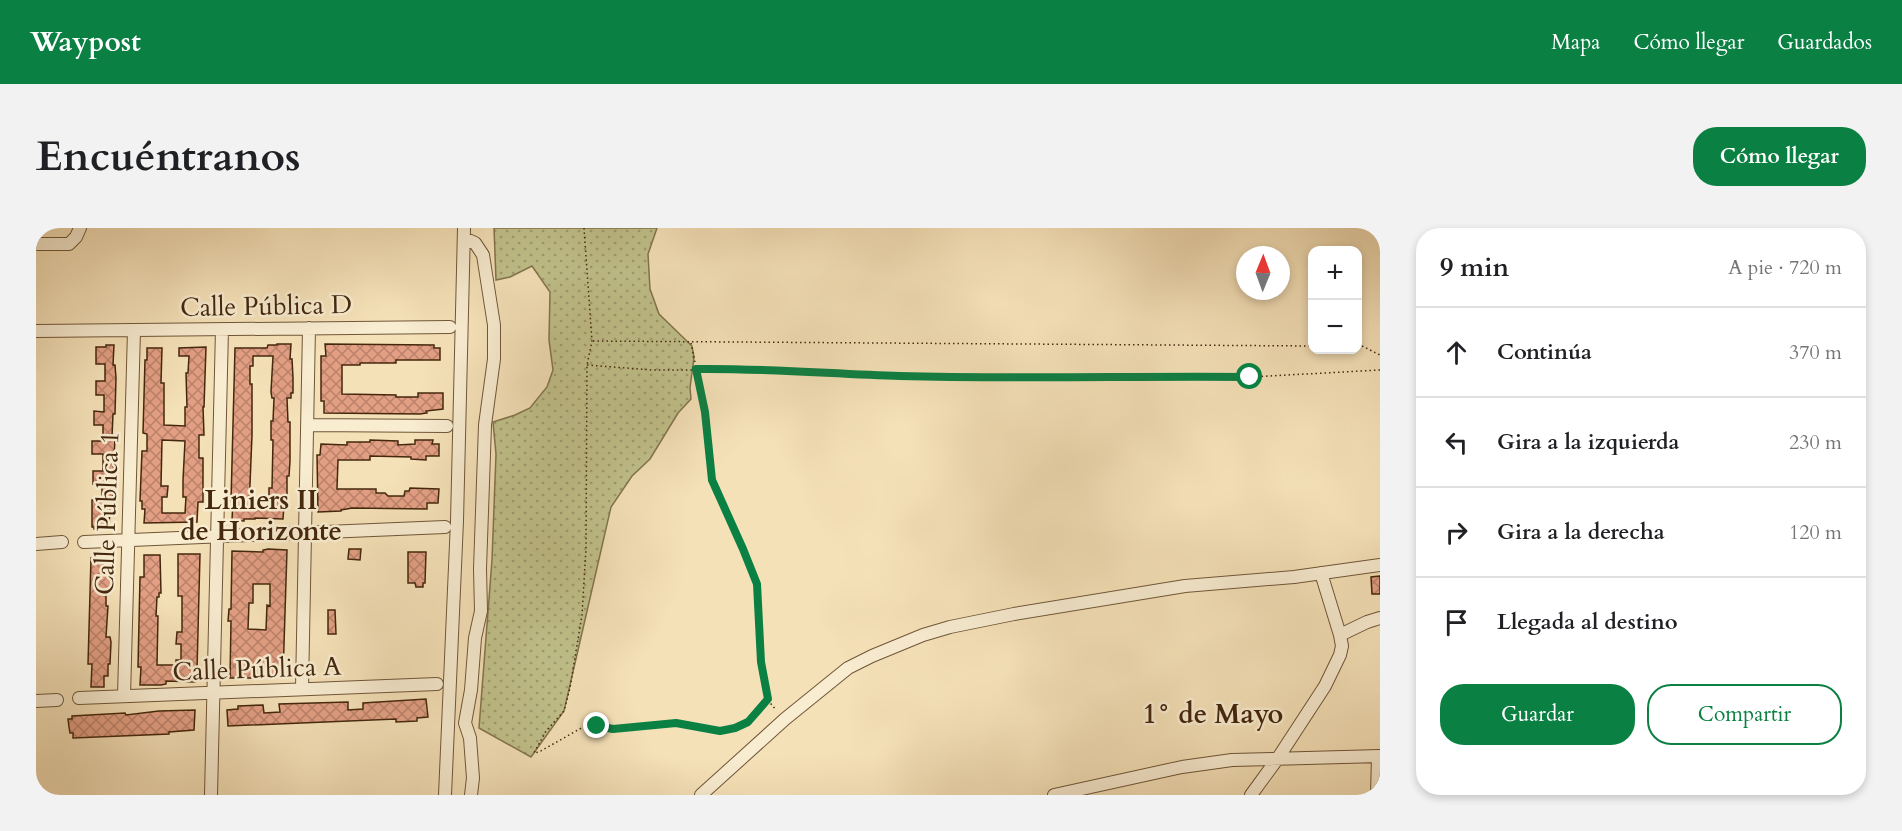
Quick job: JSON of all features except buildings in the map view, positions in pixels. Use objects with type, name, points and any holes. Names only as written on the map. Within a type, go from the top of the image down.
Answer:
[{"type":"street","points":[[36,244],[69,244],[76,237],[80,228]]},
{"type":"street","points":[[445,795],[457,521],[464,233]]},
{"type":"street","points":[[464,233],[483,255],[494,325],[494,359],[485,425],[480,569],[481,611],[475,638],[471,690],[465,723],[470,738],[473,778],[471,795]]},
{"type":"street","name":"Calle Pública D","points":[[36,331],[450,327]]},
{"type":"street","points":[[302,689],[309,328]]},
{"type":"street","points":[[211,795],[222,329]]},
{"type":"street","name":"Calle Pública 1","points":[[124,696],[134,330]]},
{"type":"street","points":[[307,425],[447,426]]},
{"type":"street","points":[[84,542],[445,527]]},
{"type":"street","points":[[36,544],[62,542]]},
{"type":"street","points":[[701,795],[785,719],[848,668],[897,645],[950,627],[1080,602],[1185,586],[1380,565]]},
{"type":"street","points":[[1251,795],[1325,686],[1340,655],[1342,645],[1340,635],[1321,573]]},
{"type":"street","points":[[1340,635],[1380,618]]},
{"type":"street","name":"Calle Pública A","points":[[79,698],[437,684]]},
{"type":"street","points":[[36,701],[57,700]]},
{"type":"street","points":[[1054,795],[1182,767],[1232,760],[1379,756],[1377,795]]},
{"type":"path","points":[[584,228],[592,341],[587,365],[586,548],[582,615],[564,711],[546,731],[534,753],[585,726],[613,729],[676,723],[720,731],[735,728],[748,722],[768,699]]},
{"type":"path","points":[[592,341],[1308,346]]},
{"type":"path","points":[[691,342],[705,412],[712,480],[757,584],[761,662],[768,699],[785,719]]},
{"type":"path","points":[[1362,346],[1380,355]]},
{"type":"path","points":[[587,365],[652,370],[806,370],[898,376],[1016,378],[1250,377],[1380,370]]},
{"type":"green space","points":[[494,228],[657,228],[648,254],[650,289],[659,314],[692,346],[694,357],[691,399],[678,413],[650,459],[632,476],[611,507],[564,711],[531,757],[479,728],[492,560],[496,454],[493,422],[530,408],[547,387],[553,370],[549,340],[550,292],[532,266],[510,277],[496,280]]},
{"type":"district","name":"Liniers II de Horizonte","points":[[261,516]]},
{"type":"district","name":"1° de Mayo","points":[[1213,714]]},
{"type":"route","points":[[597,726],[613,729],[676,723],[720,731],[748,722],[768,699],[761,662],[757,584],[712,480],[705,412],[696,369],[806,370],[898,376],[1016,378],[1250,377]]}]
